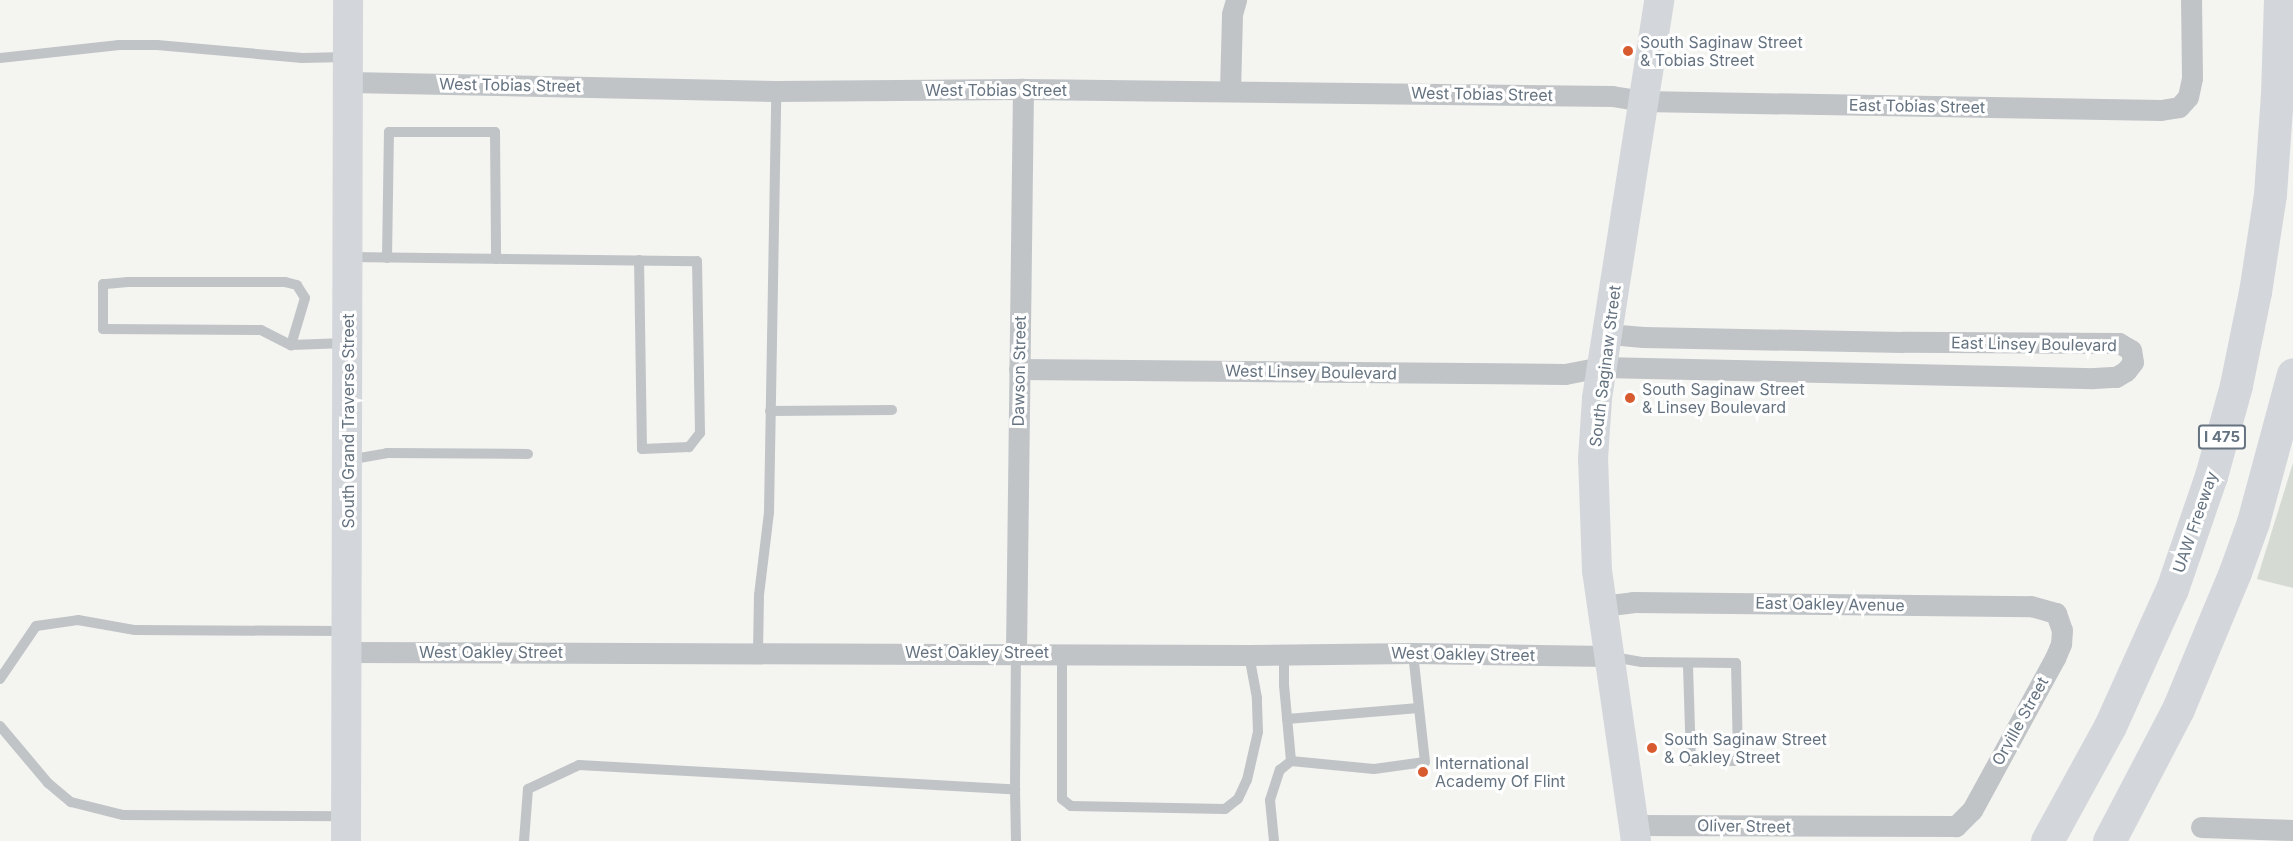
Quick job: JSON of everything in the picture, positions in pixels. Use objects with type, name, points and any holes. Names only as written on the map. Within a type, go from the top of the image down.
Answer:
[{"type":"highway","name":"UAW Freeway","points":[[2047,841],[2110,726],[2172,589],[2211,476],[2233,397],[2255,292],[2270,194],[2278,83],[2280,0]]},
{"type":"highway","points":[[2109,841],[2178,709],[2235,572],[2256,511],[2293,374]]},
{"type":"main road","name":"South Grand Traverse Street","points":[[346,828],[348,0]]},
{"type":"main road","name":"South Saginaw Street","points":[[1635,833],[1607,656],[1592,499],[1596,407],[1659,0]]},
{"type":"street","points":[[1230,91],[1232,14],[1236,0]]},
{"type":"street","name":"East Tobias Street","points":[[1643,101],[2161,110],[2179,107],[2188,97],[2192,78],[2191,0]]},
{"type":"street","name":"West Tobias Street","points":[[349,69],[776,91],[1023,89],[1230,91],[1612,96],[1643,101]]},
{"type":"street","name":"Dawson Street","points":[[1016,652],[1023,89]]},
{"type":"street","name":"East Linsey Boulevard","points":[[1602,368],[2116,377],[2126,371],[2133,362],[2131,350],[2119,343],[1902,342],[1643,337],[1607,334]]},
{"type":"street","points":[[1901,375],[1902,342]]},
{"type":"street","name":"West Linsey Boulevard","points":[[1019,369],[1565,374],[1602,368]]},
{"type":"street","name":"East Oakley Avenue","points":[[1602,606],[1633,602],[2031,606],[2056,613]]},
{"type":"street","name":"Orville Street","points":[[1960,823],[1972,810],[2055,658],[2062,635],[2056,613]]},
{"type":"street","name":"West Oakley Street","points":[[348,641],[758,652],[1249,655],[1413,652],[1607,656]]},
{"type":"street","name":"Oliver Street","points":[[1635,833],[1936,828],[1960,823]]},
{"type":"street","points":[[2201,827],[2293,830]]},
{"type":"lane","points":[[0,58],[120,45],[157,45],[302,58],[349,69]]},
{"type":"lane","points":[[758,652],[759,595],[769,512],[776,91]]},
{"type":"lane","points":[[387,258],[389,132],[495,132],[496,259]]},
{"type":"lane","points":[[349,257],[387,258],[639,260],[697,261],[700,433],[689,447],[642,449],[639,260]]},
{"type":"lane","points":[[291,345],[305,298],[297,285],[285,282],[103,284],[103,329],[261,330],[291,345],[348,343]]},
{"type":"lane","points":[[770,411],[892,410]]},
{"type":"lane","points":[[348,460],[387,453],[528,454]]},
{"type":"lane","points":[[0,679],[36,626],[78,620],[135,630],[348,641]]},
{"type":"lane","points":[[1016,652],[1016,841]]},
{"type":"lane","points":[[1274,841],[1270,800],[1280,771],[1291,761],[1374,769],[1425,762],[1413,652]]},
{"type":"lane","points":[[1062,653],[1062,799],[1071,806],[1225,809],[1238,799],[1246,780],[1258,732],[1257,698],[1249,655]]},
{"type":"lane","points":[[1284,654],[1291,761]]},
{"type":"lane","points":[[1607,656],[1642,662],[1736,663],[1738,761],[1692,761],[1688,663]]},
{"type":"lane","points":[[1287,719],[1418,704]]},
{"type":"lane","points":[[0,726],[48,783],[71,802],[123,815],[346,828]]},
{"type":"lane","points":[[524,841],[528,789],[579,765],[1015,789]]},
{"type":"shaded area","points":[[2293,463],[2293,588],[2257,579]]},
{"type":"place","name":"South Saginaw Street & Tobias Street","points":[[1628,51]]},
{"type":"place","name":"South Saginaw Street & Linsey Boulevard","points":[[1630,398]]},
{"type":"place","name":"South Saginaw Street & Oakley Street","points":[[1652,748]]},
{"type":"place","name":"International Academy Of Flint","points":[[1423,772]]}]
